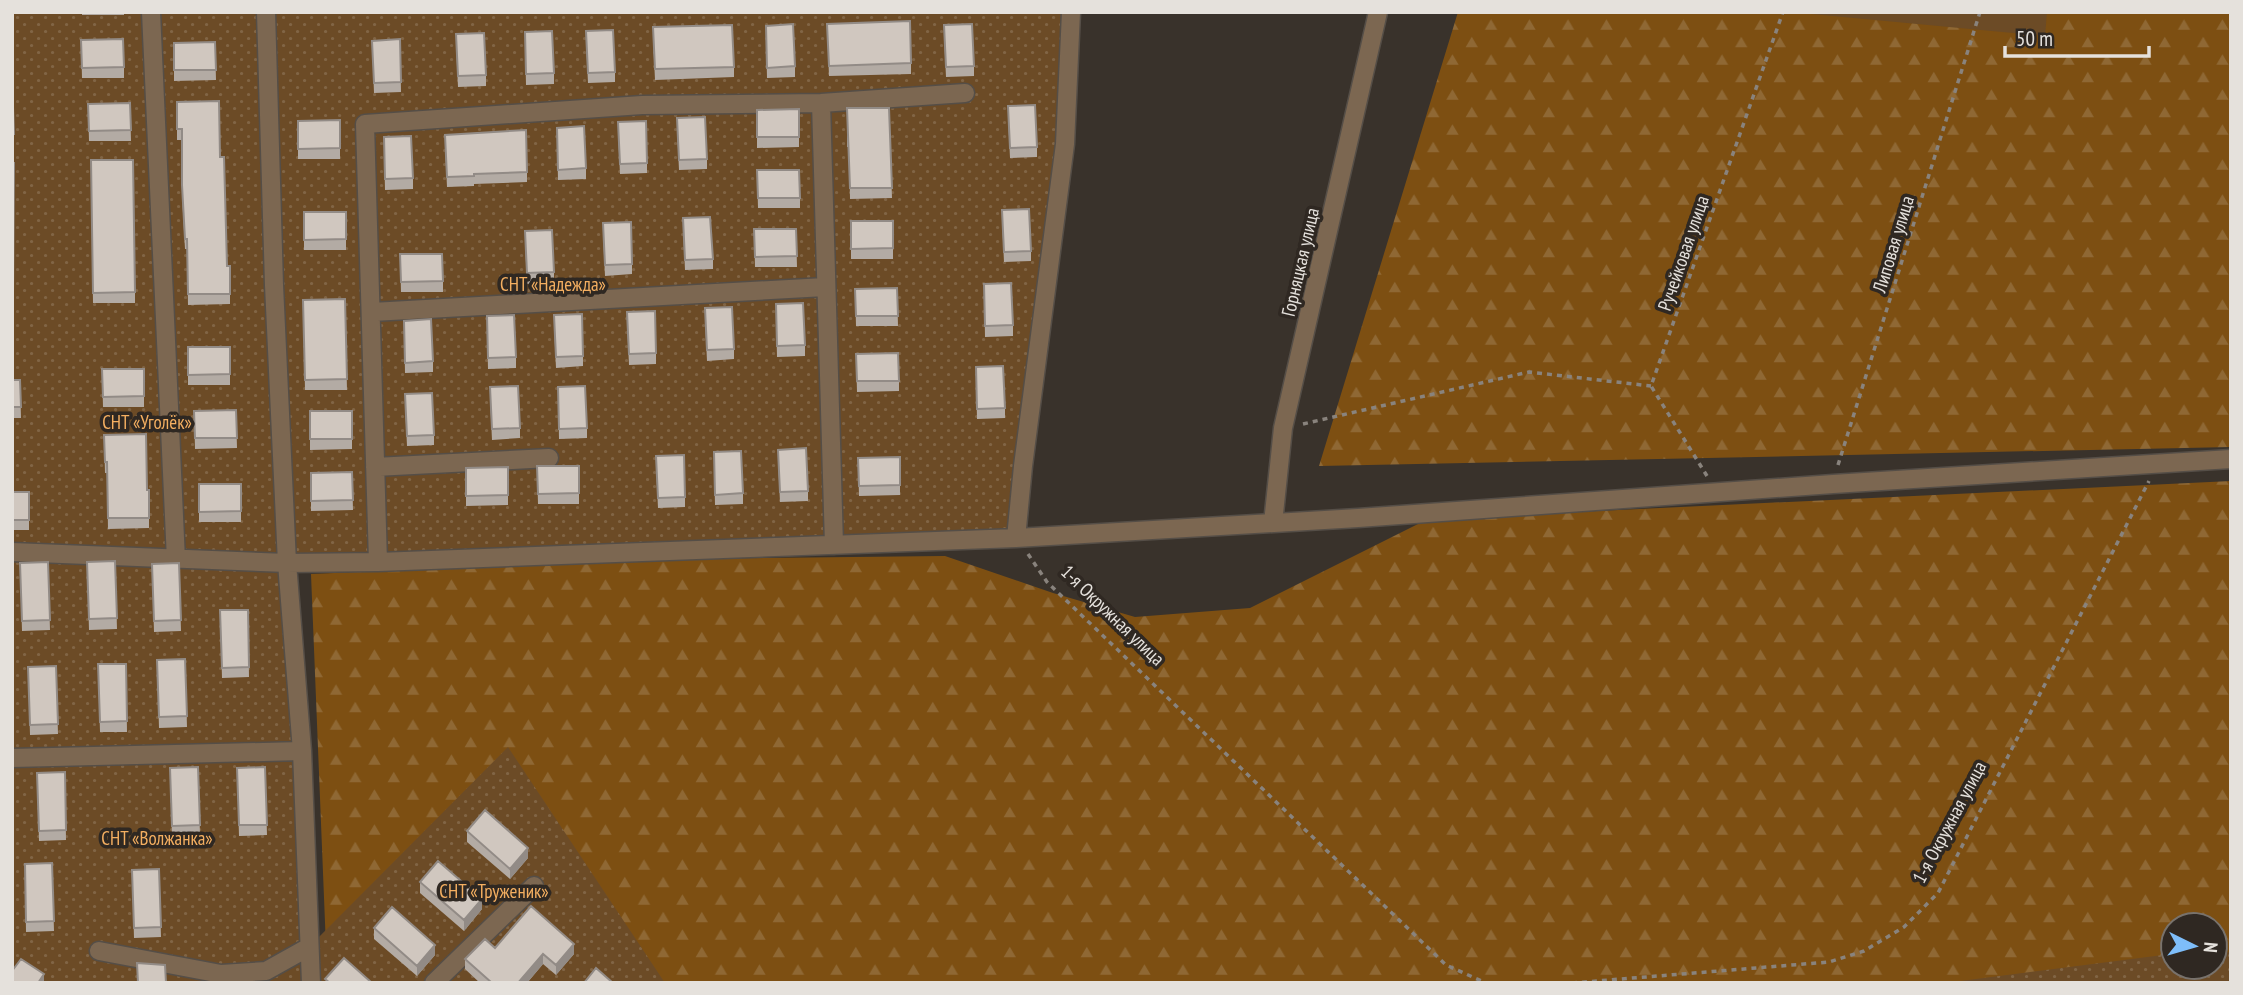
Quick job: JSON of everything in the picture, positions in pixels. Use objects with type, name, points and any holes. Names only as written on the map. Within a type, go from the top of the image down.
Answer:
[{"type":"street","points":[[151,12],[176,559]]},
{"type":"street","points":[[266,12],[274,285],[288,563],[302,751],[311,983]]},
{"type":"street","points":[[1016,538],[1065,144],[1071,12]]},
{"type":"street","name":"Горняцкая улица","points":[[1273,523],[1283,428],[1377,12]]},
{"type":"street","points":[[378,562],[365,124],[642,105],[821,103],[965,93]]},
{"type":"street","points":[[821,103],[835,545]]},
{"type":"street","points":[[372,312],[825,287]]},
{"type":"street","points":[[375,467],[549,458]]},
{"type":"street","points":[[12,552],[288,563],[378,562],[1016,538],[2231,459]]},
{"type":"street","points":[[12,758],[302,751]]},
{"type":"street","points":[[434,983],[534,886]]},
{"type":"street","points":[[99,951],[221,974],[266,971],[309,947]]},
{"type":"path","name":"Ручейковая улица","points":[[1651,386],[1783,12]]},
{"type":"path","name":"Липовая улица","points":[[1832,484],[1979,12]]},
{"type":"path","points":[[1283,428],[1529,372],[1651,386],[1717,493]]},
{"type":"path","name":"1-я Окружная улица","points":[[1572,983],[1829,962],[1864,951],[1904,927],[1938,893],[2158,463]]},
{"type":"path","name":"1-я Окружная улица","points":[[1016,538],[1048,582],[1436,956],[1446,965],[1486,983]]},
{"type":"green space","points":[[12,12],[1071,12],[1016,538],[288,563],[310,946],[508,747],[665,983],[12,983]]},
{"type":"green space","points":[[1458,12],[2231,12],[2231,447],[1319,466]]},
{"type":"green space","points":[[1790,12],[2047,12],[2045,36]]},
{"type":"green space","name":"СНТ «Труженик»","points":[[2231,481],[2231,970],[2229,911],[2159,911],[2159,981],[2190,981],[2182,983],[636,983],[326,947],[311,574],[664,559],[945,556],[1053,593],[1135,617],[1250,608],[1428,519]]},
{"type":"green space","points":[[2229,952],[2231,983],[1945,983],[2159,956],[2159,981],[2229,981]]},
{"type":"building","points":[[910,21],[911,63],[829,66],[827,24]]},
{"type":"building","points":[[793,24],[795,66],[767,68],[766,26]]},
{"type":"building","points":[[972,24],[974,66],[946,67],[944,25]]},
{"type":"building","points":[[732,25],[734,67],[655,69],[653,27]]},
{"type":"building","points":[[613,30],[615,72],[588,73],[586,31]]},
{"type":"building","points":[[552,31],[554,73],[526,74],[525,32]]},
{"type":"building","points":[[484,33],[486,75],[458,76],[456,34]]},
{"type":"building","points":[[123,39],[124,67],[82,68],[81,40]]},
{"type":"building","points":[[400,39],[401,82],[374,83],[372,41]]},
{"type":"building","points":[[215,42],[216,70],[174,70],[174,43]]},
{"type":"building","points":[[219,101],[220,157],[224,157],[230,294],[188,294],[182,129],[177,129],[177,102]]},
{"type":"building","points":[[130,103],[131,130],[89,131],[88,104]]},
{"type":"building","points":[[1035,105],[1037,147],[1010,148],[1008,106]]},
{"type":"building","points":[[13,107],[14,134],[12,134]]},
{"type":"building","points":[[847,108],[889,108],[892,188],[850,188]]},
{"type":"building","points":[[799,109],[799,137],[757,137],[757,110]]},
{"type":"building","points":[[705,117],[707,159],[679,160],[677,118]]},
{"type":"building","points":[[340,120],[340,148],[298,149],[298,121]]},
{"type":"building","points":[[646,121],[647,163],[620,164],[618,122]]},
{"type":"building","points":[[584,126],[586,168],[558,170],[557,128]]},
{"type":"building","points":[[526,130],[527,172],[447,177],[445,135]]},
{"type":"building","points":[[411,136],[413,178],[385,179],[384,137]]},
{"type":"building","points":[[91,160],[133,160],[135,292],[93,293]]},
{"type":"building","points":[[14,163],[13,295],[12,295]]},
{"type":"building","points":[[757,170],[799,170],[800,198],[758,198]]},
{"type":"building","points":[[1029,209],[1031,251],[1004,252],[1002,210]]},
{"type":"building","points":[[304,212],[346,212],[346,239],[304,240]]},
{"type":"building","points":[[710,217],[713,259],[685,260],[683,218]]},
{"type":"building","points":[[851,221],[893,221],[893,248],[851,249]]},
{"type":"building","points":[[631,222],[632,264],[605,265],[603,223]]},
{"type":"building","points":[[754,229],[796,229],[797,256],[755,257]]},
{"type":"building","points":[[552,230],[554,272],[527,273],[525,231]]},
{"type":"building","points":[[400,254],[442,254],[443,281],[401,282]]},
{"type":"building","points":[[1011,283],[1013,325],[985,326],[984,284]]},
{"type":"building","points":[[897,288],[898,316],[856,316],[855,289]]},
{"type":"building","points":[[345,299],[347,379],[305,380],[303,300]]},
{"type":"building","points":[[803,303],[805,345],[777,346],[776,304]]},
{"type":"building","points":[[732,307],[734,349],[707,350],[705,308]]},
{"type":"building","points":[[655,311],[656,353],[629,354],[627,312]]},
{"type":"building","points":[[582,314],[583,356],[556,357],[554,315]]},
{"type":"building","points":[[514,315],[516,357],[488,358],[487,316]]},
{"type":"building","points":[[431,319],[433,361],[405,363],[404,321]]},
{"type":"building","points":[[188,347],[230,347],[230,374],[188,375]]},
{"type":"building","points":[[898,353],[899,381],[857,381],[856,354]]},
{"type":"building","points":[[1003,366],[1005,408],[977,409],[976,367]]},
{"type":"building","points":[[102,369],[144,369],[144,396],[103,397]]},
{"type":"building","points":[[12,380],[20,380],[21,407],[12,407]]},
{"type":"building","points":[[518,386],[520,428],[492,429],[490,387]]},
{"type":"building","points":[[585,386],[587,428],[559,429],[558,387]]},
{"type":"building","points":[[432,393],[434,435],[407,436],[405,394]]},
{"type":"building","points":[[236,410],[237,438],[195,438],[194,411]]},
{"type":"building","points":[[310,411],[352,411],[352,439],[310,439]]},
{"type":"building","points":[[146,434],[149,518],[108,518],[104,435]]},
{"type":"building","points":[[806,448],[808,491],[780,492],[778,450]]},
{"type":"building","points":[[741,451],[743,493],[715,495],[714,452]]},
{"type":"building","points":[[684,455],[685,497],[658,498],[656,456]]},
{"type":"building","points":[[900,457],[900,485],[859,486],[858,458]]},
{"type":"building","points":[[537,466],[579,466],[579,493],[538,494]]},
{"type":"building","points":[[508,467],[508,495],[466,496],[466,468]]},
{"type":"building","points":[[352,472],[353,500],[311,501],[311,473]]},
{"type":"building","points":[[199,484],[241,484],[241,511],[199,512]]},
{"type":"building","points":[[12,492],[29,492],[29,520],[12,520]]},
{"type":"building","points":[[115,561],[117,618],[89,619],[87,562]]},
{"type":"building","points":[[48,562],[50,620],[22,621],[20,563]]},
{"type":"building","points":[[179,563],[181,620],[154,621],[152,564]]},
{"type":"building","points":[[220,610],[248,610],[249,667],[222,668]]},
{"type":"building","points":[[185,659],[187,716],[159,717],[157,660]]},
{"type":"building","points":[[98,664],[126,664],[127,721],[100,722]]},
{"type":"building","points":[[56,666],[58,724],[30,725],[28,667]]},
{"type":"building","points":[[198,767],[200,825],[172,826],[170,768]]},
{"type":"building","points":[[265,767],[267,825],[239,825],[237,768]]},
{"type":"building","points":[[65,772],[66,830],[39,831],[37,773]]},
{"type":"building","points":[[485,810],[528,848],[510,869],[467,831]]},
{"type":"building","points":[[438,861],[482,899],[464,920],[420,882]]},
{"type":"building","points":[[52,863],[54,921],[26,922],[25,864]]},
{"type":"building","points":[[159,869],[161,927],[134,928],[132,870]]},
{"type":"building","points":[[531,906],[574,944],[556,965],[543,954],[518,983],[492,983],[465,959],[485,939],[495,948]]},
{"type":"building","points":[[392,907],[435,945],[417,966],[374,928]]},
{"type":"building","points":[[344,958],[372,983],[330,983],[325,979]]},
{"type":"building","points":[[21,959],[44,974],[38,983],[12,983],[12,971]]},
{"type":"building","points":[[137,963],[165,965],[166,983],[138,983]]},
{"type":"building","points":[[596,968],[613,983],[584,983]]},
{"type":"park label","name":"СНТ «Надежда»","points":[[553,284]]},
{"type":"park label","name":"СНТ «Уголёк»","points":[[147,422]]},
{"type":"park label","name":"СНТ «Волжанка»","points":[[157,838]]}]
